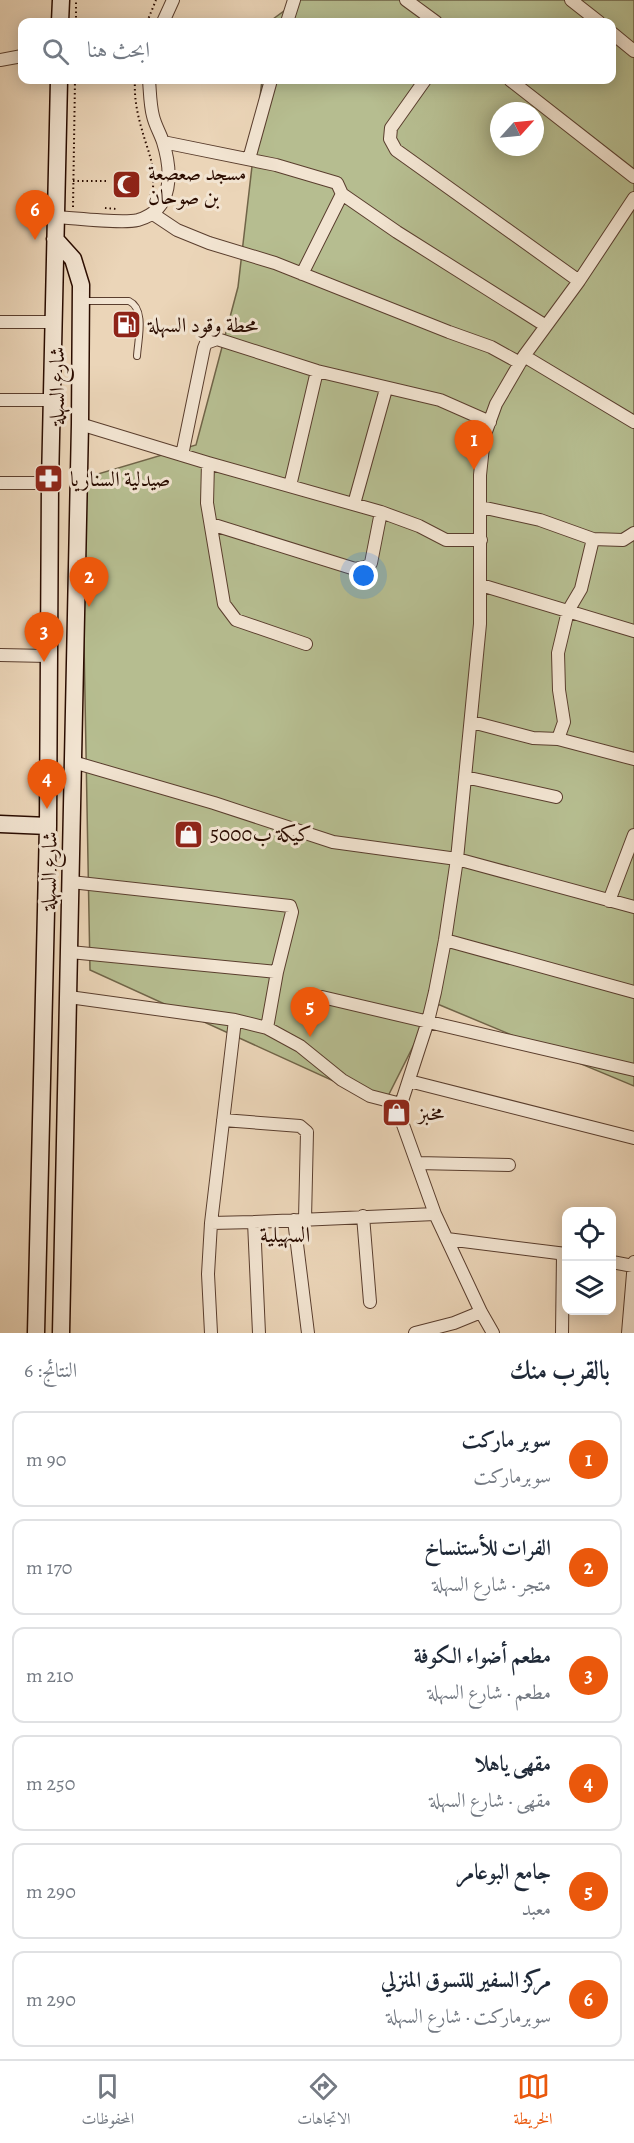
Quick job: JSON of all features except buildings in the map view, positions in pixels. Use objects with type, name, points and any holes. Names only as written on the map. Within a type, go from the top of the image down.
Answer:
[{"type":"main road","points":[[60,18],[61,0]]},
{"type":"main road","name":"شارع السهلة","points":[[36,1333],[48,826],[50,483],[59,84]]},
{"type":"main road","name":"شارع السهلة","points":[[55,239],[68,252],[76,267],[81,285],[61,1333]]},
{"type":"main road","points":[[0,824],[48,826]]},
{"type":"main road","points":[[37,1294],[62,1295]]},
{"type":"street","points":[[165,18],[173,0]]},
{"type":"street","points":[[288,18],[294,0]]},
{"type":"street","points":[[406,0],[431,18]]},
{"type":"street","points":[[571,0],[594,18]]},
{"type":"street","points":[[616,36],[634,51]]},
{"type":"street","points":[[0,60],[18,57]]},
{"type":"street","points":[[55,217],[137,220],[147,210],[164,202],[167,190],[167,166],[163,142],[153,117],[149,84]]},
{"type":"street","points":[[249,159],[270,84]]},
{"type":"street","points":[[422,84],[391,128],[390,139],[396,150],[579,281]]},
{"type":"street","points":[[515,84],[634,177]]},
{"type":"street","points":[[163,142],[276,165],[337,183],[342,194],[397,232],[546,326]]},
{"type":"street","points":[[302,274],[342,194]]},
{"type":"street","points":[[493,1333],[480,1312],[435,1214],[402,1122],[401,1104],[428,1021],[445,940],[457,859],[480,624],[480,475],[484,437],[496,404],[522,360],[579,281],[634,198]]},
{"type":"street","points":[[147,210],[177,230],[209,243],[302,274],[522,360],[634,422]]},
{"type":"street","points":[[0,322],[55,322]]},
{"type":"street","points":[[182,455],[206,343],[217,339],[386,389],[440,400],[490,422]]},
{"type":"street","points":[[290,486],[317,370]]},
{"type":"street","points":[[354,504],[386,389]]},
{"type":"street","points":[[0,400],[52,399]]},
{"type":"street","points":[[80,424],[381,512],[419,526],[446,540],[481,540]]},
{"type":"street","points":[[208,463],[207,503],[224,604],[236,620],[306,644]]},
{"type":"street","points":[[0,483],[50,483]]},
{"type":"street","points":[[481,507],[540,520],[592,539],[624,540],[634,533]]},
{"type":"street","points":[[211,524],[355,569],[366,567],[370,562],[381,512]]},
{"type":"street","points":[[558,739],[564,722],[559,690],[558,653],[568,611],[581,590],[592,539]]},
{"type":"street","points":[[481,585],[633,628]]},
{"type":"street","points":[[0,655],[48,656]]},
{"type":"street","points":[[472,722],[533,738],[558,739],[634,759]]},
{"type":"street","points":[[73,762],[214,803],[333,842],[457,859],[634,907]]},
{"type":"street","points":[[465,777],[556,797]]},
{"type":"street","points":[[609,901],[634,835]]},
{"type":"street","points":[[71,882],[290,906],[292,912],[277,972],[267,1028]]},
{"type":"street","points":[[445,940],[634,992]]},
{"type":"street","points":[[70,952],[277,972]]},
{"type":"street","points":[[69,997],[235,1020],[267,1028],[300,1046],[342,1080],[370,1096],[401,1104]]},
{"type":"street","points":[[322,997],[634,1070]]},
{"type":"street","points":[[211,1333],[208,1274],[211,1222],[235,1020]]},
{"type":"street","points":[[409,1081],[634,1138]]},
{"type":"street","points":[[223,1120],[300,1126],[307,1132],[300,1220],[308,1333]]},
{"type":"street","points":[[417,1163],[509,1165]]},
{"type":"street","points":[[211,1222],[435,1214]]},
{"type":"street","points":[[363,1216],[370,1302]]},
{"type":"street","points":[[254,1222],[259,1333]]},
{"type":"street","points":[[447,1239],[562,1254]]},
{"type":"street","points":[[562,1333],[565,1261]]},
{"type":"street","points":[[616,1262],[634,1264],[628,1333]]},
{"type":"street","points":[[415,1333],[454,1323],[480,1312]]},
{"type":"lane","points":[[80,301],[129,301],[136,305],[139,312],[137,356]]},
{"type":"path","points":[[76,0],[76,18]]},
{"type":"path","points":[[149,18],[156,0]]},
{"type":"path","points":[[73,207],[75,84]]},
{"type":"path","points":[[135,84],[134,94],[141,127],[153,165],[153,188],[147,210]]},
{"type":"path","points":[[73,181],[108,181]]},
{"type":"path","points":[[104,208],[126,209]]},
{"type":"green space","points":[[299,0],[634,0],[634,1086],[435,1003],[384,1104],[90,970],[81,479],[196,445],[238,287],[262,84],[616,84],[616,18],[274,18]]},
{"type":"place","name":"مسجد صعصعة بن صوحان","points":[[127,185]]},
{"type":"place","name":"مركز السفير للتسوق المنزلي","points":[[35,240]]},
{"type":"place","name":"محطة وقود السهلة","points":[[127,325]]},
{"type":"place","name":"سوبر ماركت","points":[[474,470]]},
{"type":"place","name":"صيدلية السناريا","points":[[49,479]]},
{"type":"place","name":"الفرات للأستنساخ","points":[[89,607]]},
{"type":"place","name":"مطعم أضواء الكوفة","points":[[44,662]]},
{"type":"place","name":"مقهى ياهلا","points":[[47,809]]},
{"type":"place","name":"كيكة ب5000","points":[[189,834]]},
{"type":"place","name":"جامع البوعامر","points":[[310,1037]]},
{"type":"place","name":"مخبز","points":[[397,1113]]},
{"type":"district","name":"السهيلية","points":[[285,1235]]}]
